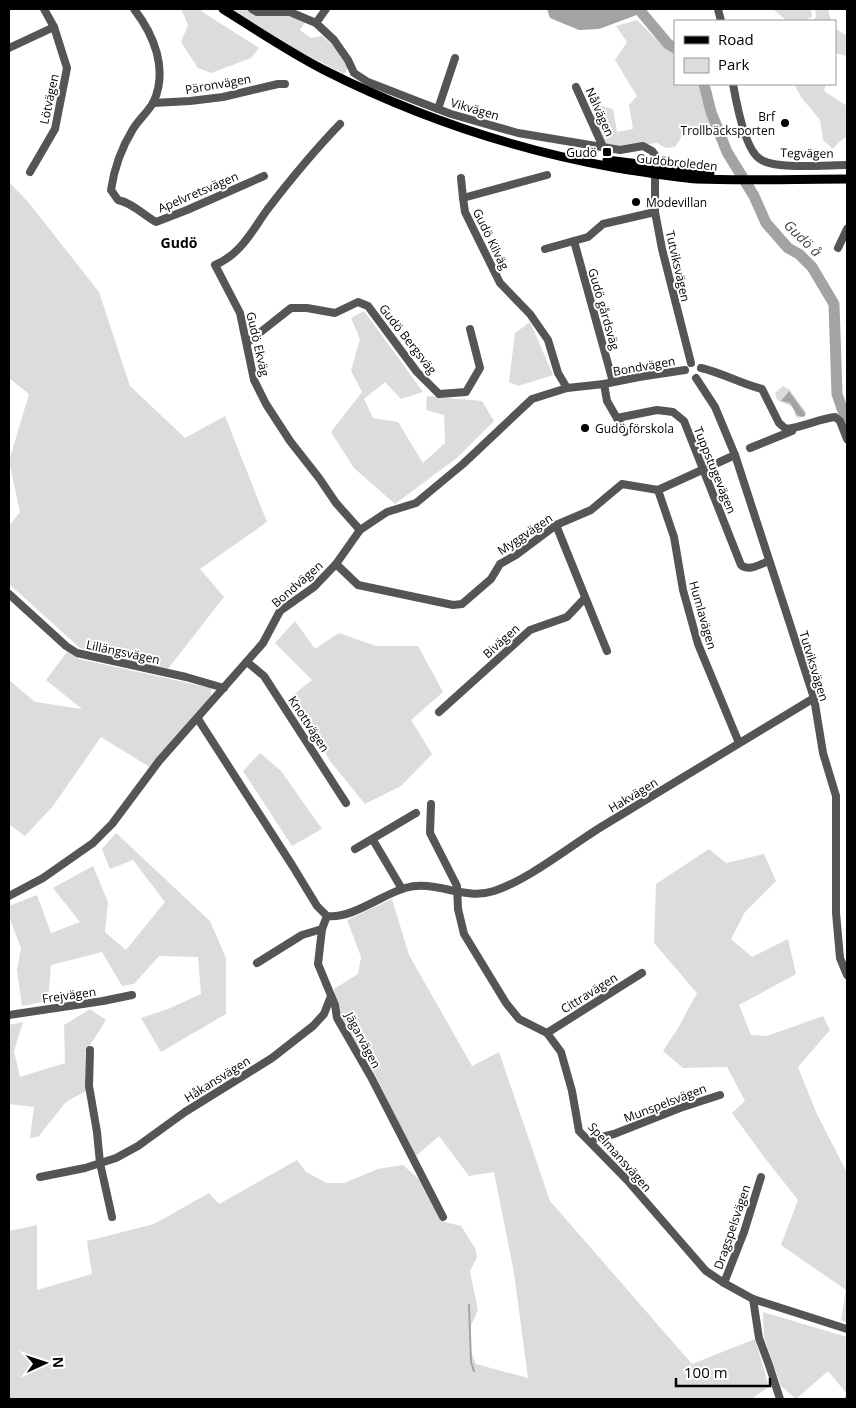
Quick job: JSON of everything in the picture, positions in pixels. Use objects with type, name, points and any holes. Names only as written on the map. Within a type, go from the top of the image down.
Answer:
[{"type":"main road","name":"Gudöbroleden","points":[[223,9],[265,36],[323,69],[381,97],[442,121],[508,142],[655,170],[755,178],[847,178]]},
{"type":"main road","name":"Gudöbroleden","points":[[755,178],[847,173]]},
{"type":"street","name":"Lötvägen","points":[[30,172],[55,129],[67,68],[54,27],[44,9]]},
{"type":"street","name":"Apelvretsvägen","points":[[134,9],[151,36],[159,55],[160,83],[153,103],[133,128],[113,176],[111,190],[118,200],[127,202],[156,222],[264,176]]},
{"type":"street","points":[[252,9],[257,12],[290,12],[316,23],[326,9]]},
{"type":"street","name":"Vikvägen","points":[[316,23],[348,60],[354,73],[368,82],[438,109],[518,133],[620,150],[643,146],[652,150],[655,155],[655,170]]},
{"type":"street","points":[[9,48],[54,27]]},
{"type":"street","points":[[438,109],[455,58]]},
{"type":"street","name":"Päronvägen","points":[[153,103],[190,102],[285,84]]},
{"type":"street","name":"Tegvägen","points":[[733,85],[742,124],[750,146],[758,158],[770,164],[847,165]]},
{"type":"street","name":"Nålvägen","points":[[576,87],[603,146]]},
{"type":"street","name":"Gudö Ekväg","points":[[340,124],[321,144],[266,211],[252,234],[225,261],[215,265],[240,314],[248,342],[254,380],[266,404],[290,442],[336,503],[360,530]]},
{"type":"street","name":"Tutviksvägen","points":[[655,170],[655,212],[662,249],[690,363]]},
{"type":"street","name":"Gudö Kilväg","points":[[463,198],[547,175]]},
{"type":"street","name":"Gudö Kilväg","points":[[461,178],[464,212],[500,283],[530,314],[548,340],[558,373],[567,388]]},
{"type":"street","points":[[544,249],[588,237],[602,224],[655,212]]},
{"type":"street","points":[[838,248],[847,229]]},
{"type":"street","name":"Gudö gårdsväg","points":[[574,241],[613,382]]},
{"type":"street","name":"Gudö Bergsväg","points":[[248,342],[291,308],[307,308],[335,313],[358,302],[368,306],[417,372],[439,394],[466,392],[480,368],[470,329]]},
{"type":"street","points":[[701,368],[701,374],[696,378],[690,378],[685,370],[690,363],[697,363],[701,368],[726,375],[752,387],[762,389],[779,423],[786,429],[801,428]]},
{"type":"street","name":"Bondvägen","points":[[9,896],[43,878],[92,843],[112,824],[159,761],[264,643],[280,611],[314,587],[336,564],[360,530],[387,512],[416,503],[463,464],[532,399],[567,388],[604,384],[685,370]]},
{"type":"street","name":"Tutviksvägen","points":[[696,378],[715,407],[735,455],[814,698],[823,753],[836,796],[836,913],[840,958],[845,965],[847,975]]},
{"type":"street","points":[[604,384],[607,401],[625,432]]},
{"type":"street","name":"Tuppstugevägen","points":[[617,418],[657,410],[673,412],[684,421],[740,566],[749,568],[769,560]]},
{"type":"street","points":[[750,448],[822,418],[835,417],[840,421],[847,439]]},
{"type":"street","points":[[658,490],[735,455]]},
{"type":"street","name":"Myggvägen","points":[[336,564],[358,585],[453,605],[462,604],[491,579],[500,564],[516,555],[556,526],[591,510],[622,484],[658,490]]},
{"type":"street","name":"Humlavägen","points":[[658,490],[674,537],[682,590],[698,644],[740,743]]},
{"type":"street","points":[[556,526],[607,651]]},
{"type":"street","name":"Lillängsvägen","points":[[9,594],[66,646],[77,653],[186,677],[224,688]]},
{"type":"street","name":"Bivägen","points":[[439,712],[530,630],[566,617],[584,598]]},
{"type":"street","name":"Knottvägen","points":[[248,662],[264,676],[346,803]]},
{"type":"street","name":"Hakvägen","points":[[327,916],[340,916],[402,889],[421,885],[458,892],[486,894],[497,890],[522,877],[814,698]]},
{"type":"street","points":[[198,719],[317,906],[327,916]]},
{"type":"street","points":[[431,804],[430,833],[458,886],[458,892]]},
{"type":"street","points":[[355,849],[416,813]]},
{"type":"street","points":[[373,840],[402,889]]},
{"type":"street","name":"Spelmansvägen","points":[[458,892],[458,909],[464,934],[475,954],[519,1019],[547,1033],[561,1052],[580,1131],[706,1271],[753,1299],[847,1329]]},
{"type":"street","name":"Jägarvägen","points":[[327,916],[322,929],[318,964],[331,996],[337,1018],[443,1217]]},
{"type":"street","points":[[256,963],[302,935],[322,929]]},
{"type":"street","name":"Cittravägen","points":[[547,1033],[642,973]]},
{"type":"street","name":"Frejvägen","points":[[9,1015],[132,995]]},
{"type":"street","name":"Håkansvägen","points":[[40,1177],[85,1168],[116,1158],[138,1146],[185,1112],[272,1058],[313,1026],[324,1014],[331,996]]},
{"type":"street","points":[[90,1050],[89,1086],[100,1163],[112,1217]]},
{"type":"street","name":"Munspelsvägen","points":[[589,1140],[614,1134],[680,1108],[720,1095]]},
{"type":"street","name":"Dragspelsvägen","points":[[724,1283],[744,1232],[761,1177]]},
{"type":"street","points":[[753,1299],[759,1338],[770,1365],[780,1399]]},
{"type":"green space","points":[[181,9],[199,9],[259,48],[251,58],[211,73],[198,68],[181,42],[188,25]]},
{"type":"green space","points":[[230,9],[244,9],[263,16],[292,16],[305,22],[300,30],[311,38],[322,36],[340,52],[348,68],[344,74],[291,47]]},
{"type":"green space","points":[[773,9],[811,9],[812,17],[805,20],[786,20]]},
{"type":"green space","points":[[815,9],[828,9],[831,20],[814,20],[816,17]]},
{"type":"green space","points":[[637,20],[667,50],[674,54],[674,85],[699,85],[713,122],[709,129],[681,131],[681,138],[675,147],[666,148],[657,143],[622,147],[606,144],[593,116],[598,105],[613,109],[617,132],[633,129],[629,105],[637,96],[615,60],[627,42],[616,26]]},
{"type":"green space","points":[[836,29],[847,36],[847,56],[836,53]]},
{"type":"green space","points":[[795,85],[826,85],[824,91],[847,106],[847,136],[833,149],[823,140],[820,120],[801,97]]},
{"type":"green space","points":[[9,182],[29,203],[99,292],[130,386],[185,438],[225,416],[267,522],[200,569],[224,597],[167,670],[80,648],[9,584],[9,526],[20,512],[9,461],[29,394],[9,378]]},
{"type":"green space","points":[[364,311],[423,392],[401,399],[385,382],[364,399],[373,418],[398,422],[423,463],[445,443],[444,415],[426,410],[427,396],[482,401],[494,421],[458,457],[395,504],[354,468],[331,432],[362,392],[351,371],[360,339],[351,318]]},
{"type":"green space","points":[[530,322],[553,375],[518,386],[509,382],[515,333]]},
{"type":"green space","points":[[783,386],[789,389],[806,412],[805,416],[798,418],[795,415],[794,411],[793,408],[791,406],[780,401],[777,399],[775,393]],"holes":[[[789,391],[805,413],[796,413],[790,403],[781,401]]]},
{"type":"green space","points":[[295,621],[315,649],[339,633],[376,646],[418,646],[443,692],[411,720],[432,754],[401,786],[365,804],[330,761],[292,696],[312,680],[275,643]]},
{"type":"green space","points":[[67,652],[79,659],[211,688],[211,698],[151,768],[101,737],[53,806],[25,836],[9,824],[9,680],[35,702],[82,709],[46,680]]},
{"type":"green space","points":[[260,753],[281,771],[322,829],[292,846],[243,771]]},
{"type":"green space","points":[[116,833],[210,921],[226,958],[226,1014],[161,1052],[141,1018],[168,1009],[201,994],[198,957],[159,956],[134,984],[122,986],[102,952],[51,965],[48,1001],[22,1006],[17,970],[21,948],[9,917],[9,906],[37,895],[51,933],[80,922],[53,888],[93,866],[108,902],[105,932],[126,950],[165,902],[133,860],[110,869],[102,849]]},
{"type":"green space","points":[[709,849],[726,863],[764,854],[776,881],[745,912],[731,939],[752,957],[788,939],[796,974],[739,1005],[751,1035],[767,1036],[823,1016],[830,1030],[798,1067],[816,1112],[847,1173],[847,1323],[841,1320],[846,1290],[781,1245],[798,1200],[732,1113],[745,1101],[727,1067],[683,1068],[663,1051],[697,993],[654,943],[656,884]]},
{"type":"green space","points":[[392,899],[409,955],[472,1066],[499,1052],[550,1201],[692,1364],[755,1339],[769,1387],[751,1399],[9,1399],[9,1231],[37,1225],[37,1290],[92,1274],[87,1241],[154,1224],[209,1193],[219,1204],[297,1160],[306,1172],[327,1183],[344,1183],[378,1169],[403,1165],[420,1180],[441,1221],[461,1226],[475,1248],[477,1257],[470,1271],[478,1310],[469,1330],[471,1352],[476,1364],[528,1378],[514,1273],[494,1172],[469,1176],[439,1136],[415,1157],[368,1060],[341,1020],[334,989],[358,974],[361,957],[347,920]]},
{"type":"green space","points":[[90,1009],[106,1020],[85,1053],[86,1091],[66,1102],[38,1137],[30,1138],[34,1107],[9,1104],[9,1025],[23,1022],[14,1051],[20,1077],[65,1063],[64,1025]]},
{"type":"green space","points":[[763,1312],[847,1337],[847,1394],[828,1371],[796,1399],[781,1386],[764,1337]]},
{"type":"shaded area","points":[[547,9],[638,9],[642,13],[599,29],[579,30],[550,18]]},
{"type":"shaded area","points":[[789,391],[805,413],[805,416],[797,415],[790,403],[781,401]]},
{"type":"waterway","name":"Gudö å","points":[[642,13],[668,44],[674,47]]},
{"type":"waterway","name":"Gudö å","points":[[704,85],[711,112],[727,152],[754,196],[766,223],[788,248],[799,254],[812,267],[834,304],[837,394],[847,423]]},
{"type":"waterway","points":[[469,1305],[471,1362],[474,1371]]},
{"type":"place","name":"Brf Trollbäcksporten","points":[[785,123]]},
{"type":"place","name":"Gudö","points":[[607,152]]},
{"type":"place","name":"Modevillan","points":[[636,202]]},
{"type":"place","name":"Gudö förskola","points":[[585,428]]},
{"type":"district","name":"Gudö","points":[[179,242]]}]
